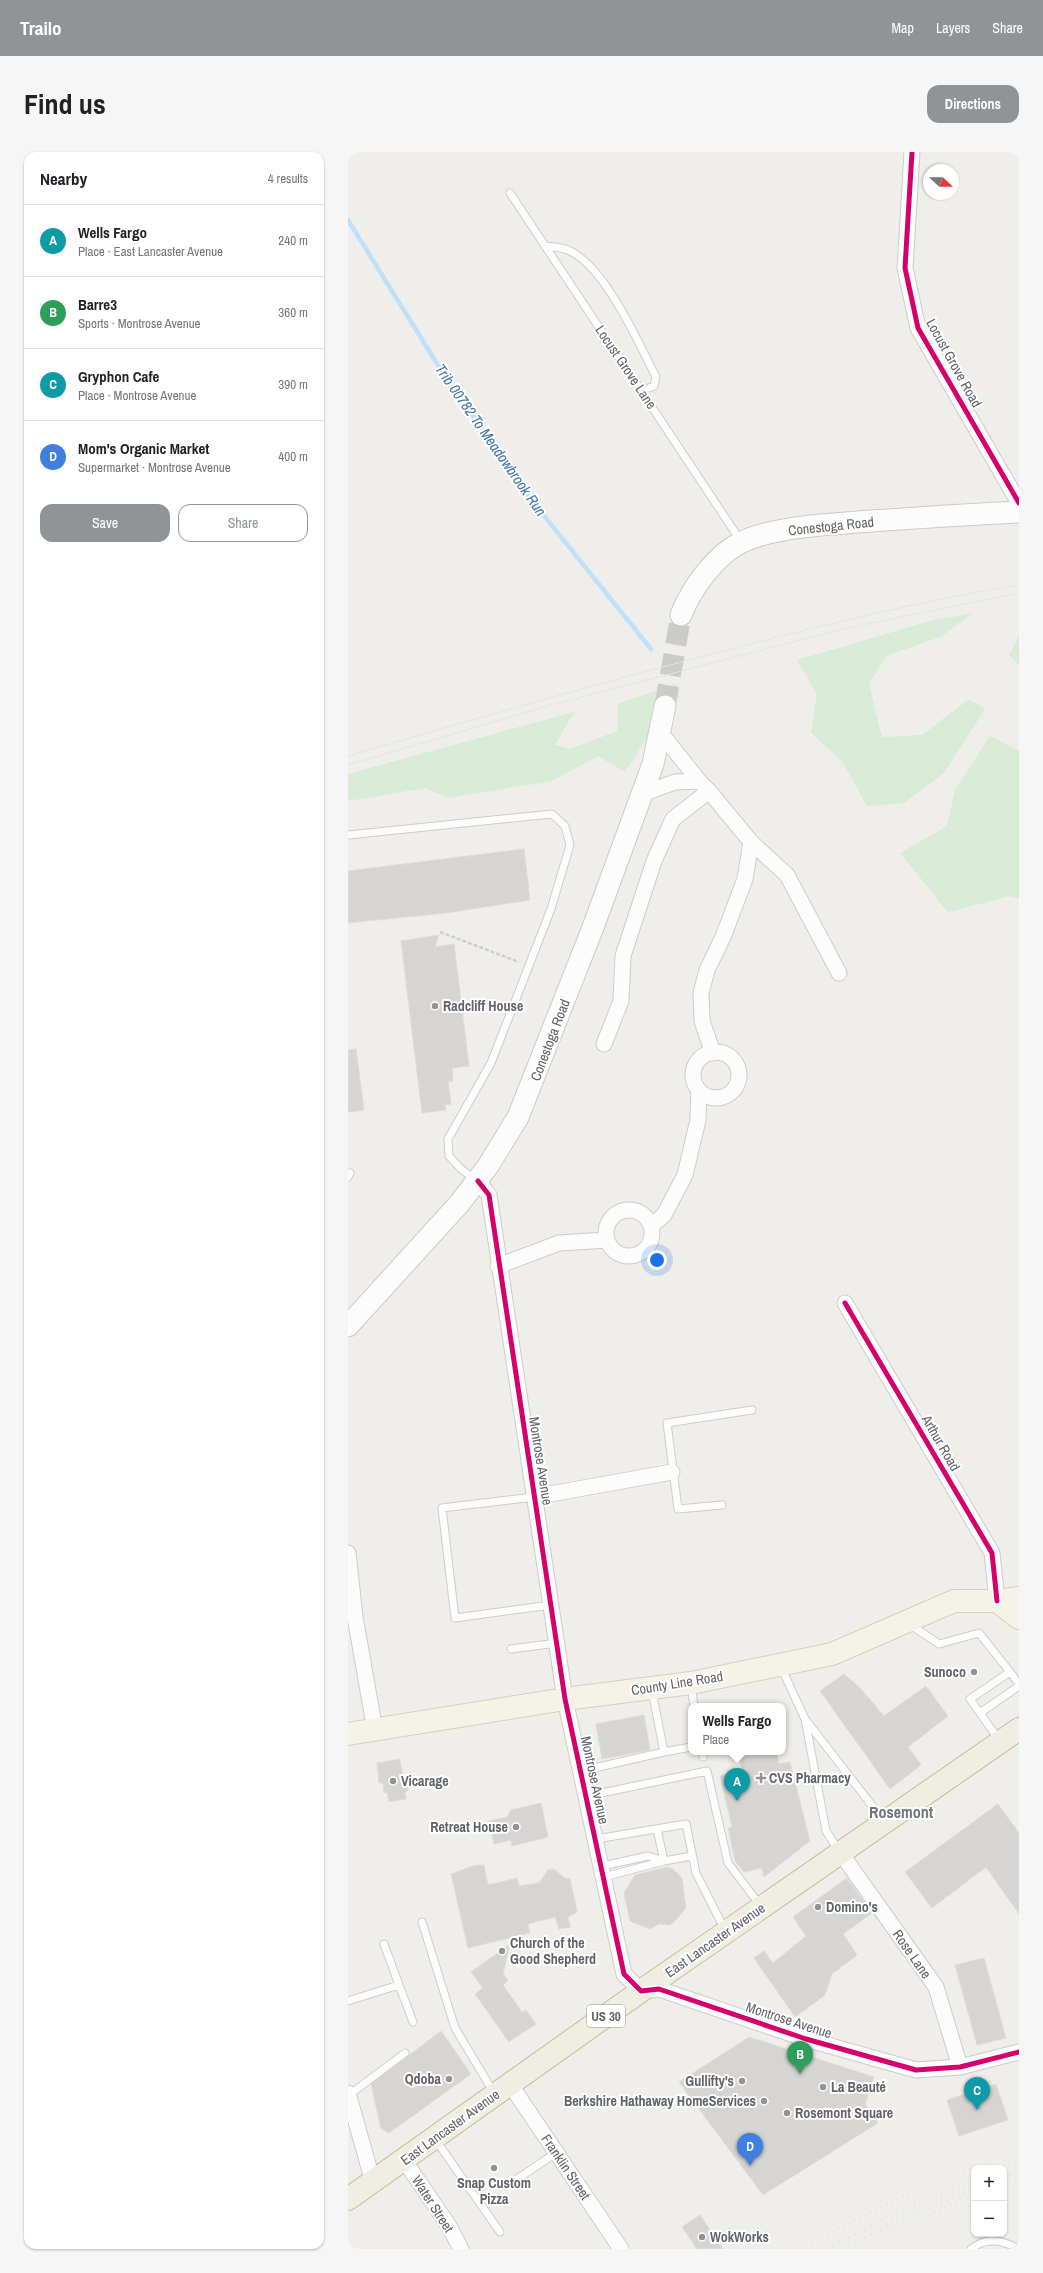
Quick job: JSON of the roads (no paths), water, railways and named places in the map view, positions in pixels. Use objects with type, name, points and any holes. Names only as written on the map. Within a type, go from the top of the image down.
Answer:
[{"type":"highway","name":"East Lancaster Avenue","points":[[373,2182],[641,1991],[884,1821],[1019,1729]]},
{"type":"highway","name":"US 30","points":[[348,2199],[373,2182]]},
{"type":"main road","name":"Conestoga Road","points":[[681,615],[689,596],[702,578],[718,560],[742,542],[805,526],[1019,512]]},
{"type":"main road","name":"Conestoga Road","points":[[348,1326],[459,1204],[478,1181],[518,1117],[530,1091],[653,764],[665,706]]},
{"type":"main road","name":"County Line Road","points":[[348,1734],[565,1699],[691,1683],[832,1654],[954,1601],[1019,1602]]},
{"type":"street","name":"Locust Grove Road","points":[[912,152],[905,268],[918,328],[1019,502]]},
{"type":"street","points":[[660,732],[751,842],[787,875],[839,973]]},
{"type":"street","points":[[642,794],[675,782],[704,786]]},
{"type":"street","points":[[604,1044],[621,1001],[623,956],[654,861],[673,819],[704,786]]},
{"type":"street","points":[[713,1053],[702,1021],[701,993],[707,970],[723,937],[745,878],[751,842]]},
{"type":"street","points":[[717,1051],[726,1054],[733,1059],[738,1067],[739,1076],[737,1084],[732,1092],[719,1097],[706,1096],[699,1090],[694,1083],[692,1074],[695,1065],[700,1058],[708,1053],[717,1051]]},
{"type":"street","points":[[651,1226],[664,1215],[685,1175],[698,1120],[699,1090]]},
{"type":"street","name":"Montrose Avenue","points":[[478,1181],[489,1195],[498,1266],[565,1699],[624,1974],[641,1991],[659,1989],[806,2039],[916,2070],[960,2067],[1019,2052]]},
{"type":"street","points":[[631,1210],[639,1212],[646,1218],[651,1226],[652,1235],[649,1244],[644,1251],[636,1255],[627,1256],[618,1254],[611,1248],[607,1240],[606,1231],[608,1222],[614,1215],[622,1211],[631,1210]]},
{"type":"street","points":[[498,1266],[559,1243],[607,1240]]},
{"type":"street","name":"Arthur Road","points":[[845,1303],[992,1553],[997,1601]]},
{"type":"street","points":[[534,1497],[672,1472]]},
{"type":"street","points":[[348,1553],[355,1617],[375,1730]]},
{"type":"street","name":"Rose Lane","points":[[840,1852],[936,1987],[960,2067]]},
{"type":"street","name":"Franklin Street","points":[[502,2090],[556,2153],[622,2249]]},
{"type":"street","points":[[348,2094],[373,2182]]},
{"type":"street","name":"Water Street","points":[[404,2160],[449,2226],[461,2249]]},
{"type":"lane","name":"Locust Grove Lane","points":[[510,193],[742,542]]},
{"type":"lane","points":[[545,246],[560,247],[572,252],[588,264],[607,287],[656,378],[654,386],[641,391]]},
{"type":"lane","points":[[348,835],[552,814],[565,826],[570,845],[551,909],[491,1063],[448,1139],[449,1156],[461,1169],[478,1181]]},
{"type":"lane","points":[[722,1505],[678,1509],[666,1423],[752,1410]]},
{"type":"lane","points":[[534,1497],[442,1508],[455,1618],[551,1605]]},
{"type":"lane","points":[[906,1622],[939,1644],[979,1633],[1019,1685],[980,1713]]},
{"type":"lane","points":[[512,1649],[557,1643]]},
{"type":"lane","points":[[780,1664],[805,1719],[884,1821]]},
{"type":"lane","points":[[1000,1742],[970,1699],[1010,1672]]},
{"type":"lane","points":[[691,1683],[694,1703]]},
{"type":"lane","points":[[651,1689],[664,1752]]},
{"type":"lane","points":[[805,1719],[826,1831],[840,1852]]},
{"type":"lane","points":[[581,1771],[688,1748]]},
{"type":"lane","points":[[587,1796],[707,1771],[728,1863],[762,1907]]},
{"type":"lane","points":[[596,1839],[686,1824],[696,1873],[726,1932]]},
{"type":"lane","points":[[657,1828],[664,1861]]},
{"type":"lane","points":[[603,1872],[648,1856],[664,1861]]},
{"type":"lane","points":[[603,1872],[692,1856]]},
{"type":"lane","points":[[422,1922],[455,2028],[502,2090]]},
{"type":"lane","points":[[384,1944],[413,2022]]},
{"type":"lane","points":[[348,2001],[399,1985]]},
{"type":"lane","points":[[348,2094],[404,2052]]},
{"type":"lane","points":[[435,2138],[500,2232]]},
{"type":"lane","points":[[514,2181],[556,2153]]},
{"type":"lane","points":[[971,2249],[986,2241],[998,2241],[1009,2244],[1018,2249]]},
{"type":"waterway","name":"Trib 00782 To Meadowbrook Run","points":[[348,220],[444,375],[533,502],[651,649]]},
{"type":"tunnel","points":[[665,706],[681,615]]},
{"type":"tram line","points":[[348,756],[584,688],[763,641],[909,606],[1019,585]]},
{"type":"tram line","points":[[348,765],[551,705],[762,650],[848,628],[1019,593]]},
{"type":"railway","points":[[801,2249],[880,2207],[1019,2148]]},
{"type":"railway","points":[[1007,2166],[1019,2162]]},
{"type":"railway","points":[[1007,2175],[1019,2170]]},
{"type":"railway","points":[[1007,2182],[1019,2177]]},
{"type":"railway","points":[[828,2249],[886,2218],[971,2181]]},
{"type":"railway","points":[[844,2249],[889,2225],[971,2189]]},
{"type":"railway","points":[[858,2249],[892,2231],[971,2196]]},
{"type":"place","name":"Radcliff House","points":[[435,1006]]},
{"type":"place","name":"Sunoco","points":[[974,1672]]},
{"type":"place","name":"CVS Pharmacy","points":[[761,1778]]},
{"type":"place","name":"Vicarage","points":[[393,1781]]},
{"type":"place","name":"Wells Fargo","points":[[737,1801]]},
{"type":"place","name":"Retreat House","points":[[516,1827]]},
{"type":"place","name":"Domino's","points":[[818,1907]]},
{"type":"place","name":"Church of the Good Shepherd","points":[[502,1951]]},
{"type":"place","name":"Barre3","points":[[800,2074]]},
{"type":"place","name":"Qdoba","points":[[449,2079]]},
{"type":"place","name":"Gullifty's","points":[[742,2081]]},
{"type":"place","name":"La Beauté","points":[[823,2087]]},
{"type":"place","name":"Berkshire Hathaway HomeServices","points":[[764,2101]]},
{"type":"place","name":"Gryphon Cafe","points":[[977,2110]]},
{"type":"place","name":"Rosemont Square","points":[[787,2113]]},
{"type":"place","name":"Mom's Organic Market","points":[[750,2166]]},
{"type":"place","name":"Snap Custom Pizza","points":[[494,2168]]},
{"type":"place","name":"WokWorks","points":[[702,2237]]},
{"type":"district","name":"Rosemont","points":[[901,1812]]}]
